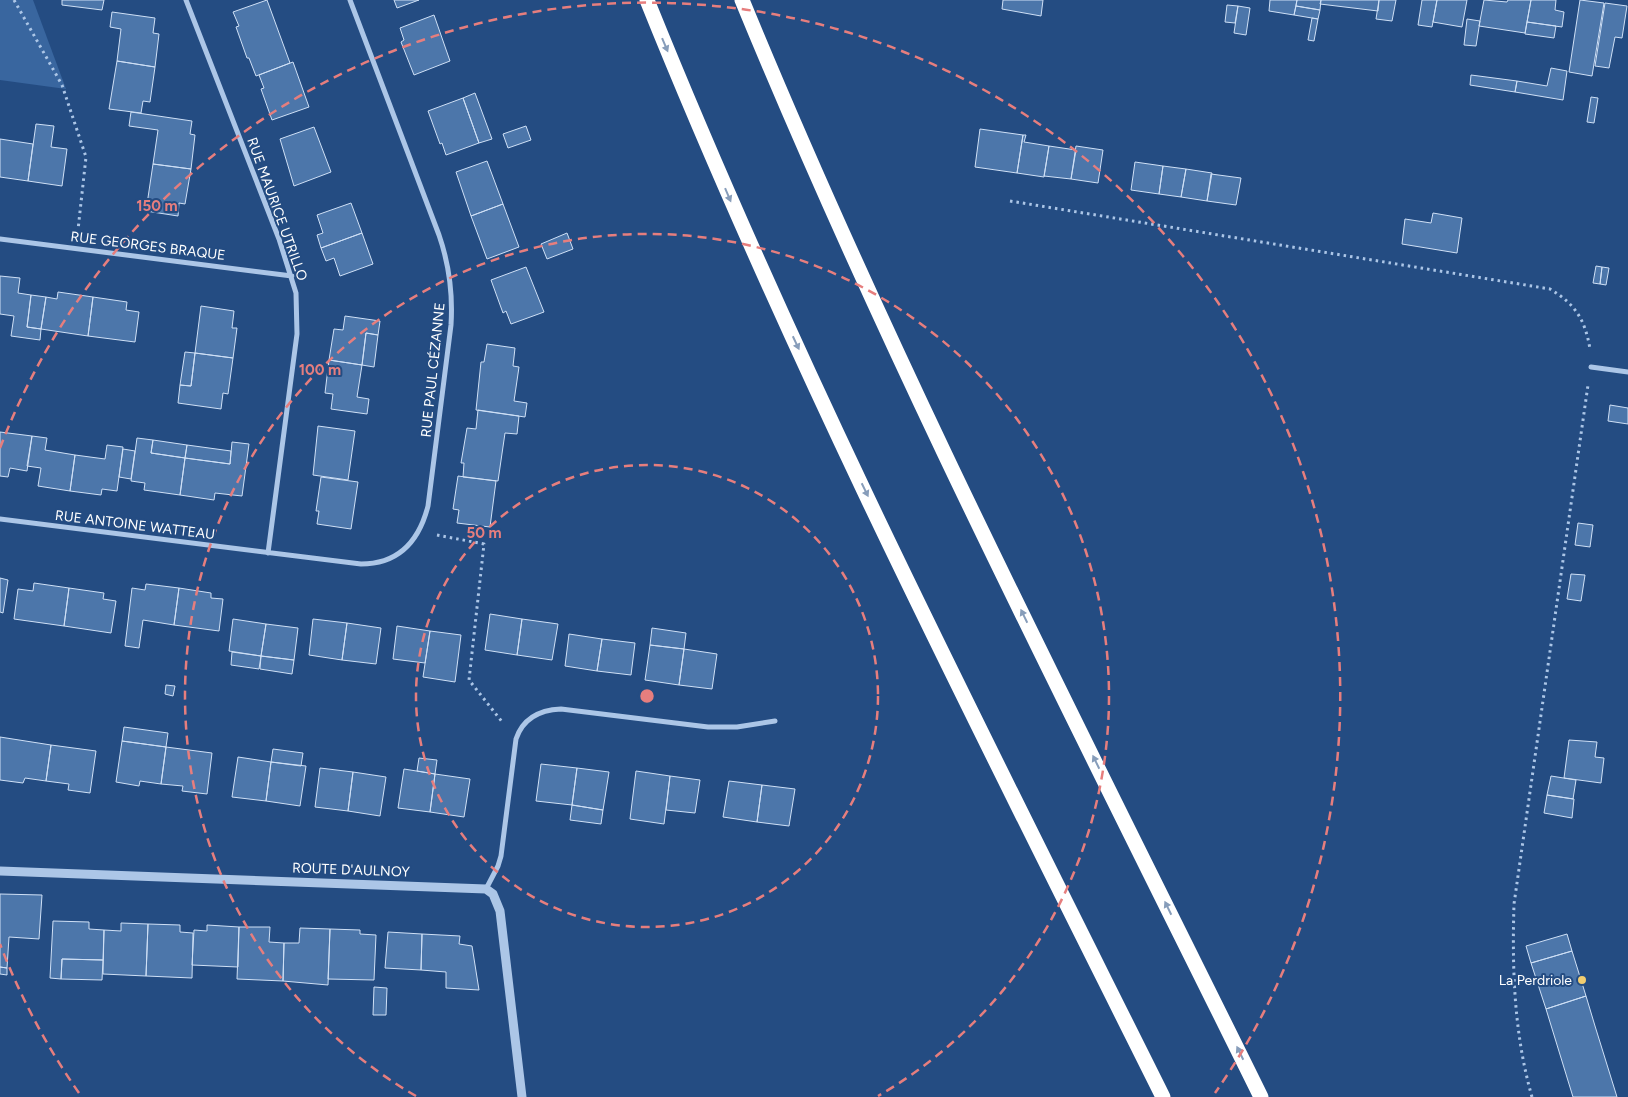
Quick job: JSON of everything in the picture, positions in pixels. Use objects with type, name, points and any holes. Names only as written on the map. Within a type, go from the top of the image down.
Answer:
[{"type":"highway","points":[[647,0],[729,198],[858,478],[1163,1097]]},
{"type":"highway","points":[[742,0],[834,218],[905,371],[992,553],[1261,1097]]},
{"type":"street","name":"RUE MAURICE UTRILLO","points":[[186,0],[292,276],[298,313],[297,334],[268,553]]},
{"type":"street","name":"RUE PAUL CÉZANNE","points":[[268,553],[374,564],[397,557],[408,548],[420,532],[428,506],[451,325],[452,306],[449,271],[439,234],[350,0]]},
{"type":"street","name":"RUE GEORGES BRAQUE","points":[[0,239],[292,276]]},
{"type":"street","points":[[1590,367],[1628,372]]},
{"type":"street","name":"RUE ANTOINE WATTEAU","points":[[0,519],[268,553]]},
{"type":"street","points":[[522,1097],[500,911],[493,894],[486,888],[498,866],[501,856],[516,739],[524,723],[540,713],[550,710],[708,727],[737,727],[775,721]]},
{"type":"street","name":"ROUTE D'AULNOY","points":[[0,871],[486,888]]},
{"type":"path","points":[[14,0],[62,85],[86,157],[76,248]]},
{"type":"path","points":[[1010,201],[1550,289],[1575,308],[1588,338],[1590,367],[1514,904],[1512,960],[1518,1031],[1532,1097]]},
{"type":"path","points":[[420,532],[484,544],[470,680],[516,739]]},
{"type":"shaded area","points":[[0,0],[33,0],[66,89],[0,80]]},
{"type":"building","points":[[62,0],[104,0],[102,10],[62,5]]},
{"type":"building","points":[[267,0],[290,63],[256,76],[249,58],[247,58],[236,27],[239,26],[233,12]]},
{"type":"building","points":[[394,0],[419,0],[397,8]]},
{"type":"building","points":[[1003,0],[1043,0],[1041,16],[1002,9]]},
{"type":"building","points":[[1270,0],[1297,0],[1294,15],[1269,11]]},
{"type":"building","points":[[1297,0],[1321,0],[1320,10],[1296,6]]},
{"type":"building","points":[[1321,0],[1379,0],[1378,11],[1320,4]]},
{"type":"building","points":[[1379,0],[1396,0],[1392,21],[1376,19]]},
{"type":"building","points":[[1422,0],[1437,0],[1432,27],[1418,25]]},
{"type":"building","points":[[1437,0],[1467,0],[1462,27],[1433,22]]},
{"type":"building","points":[[1484,0],[1507,2],[1508,0],[1531,0],[1525,33],[1479,26]]},
{"type":"building","points":[[1531,0],[1556,0],[1555,10],[1564,12],[1562,27],[1527,22]]},
{"type":"building","points":[[1580,0],[1604,3],[1592,76],[1569,72]]},
{"type":"building","points":[[1605,3],[1627,6],[1622,38],[1615,37],[1609,68],[1595,66]]},
{"type":"building","points":[[1227,5],[1238,6],[1235,23],[1225,22]]},
{"type":"building","points":[[1238,6],[1250,8],[1246,35],[1234,33]]},
{"type":"building","points":[[1296,6],[1320,10],[1318,19],[1294,15]]},
{"type":"building","points":[[112,12],[155,18],[153,33],[159,34],[155,67],[117,61],[121,29],[110,27]]},
{"type":"building","points":[[434,15],[450,61],[414,75],[401,42],[404,40],[400,28]]},
{"type":"building","points":[[1312,18],[1318,19],[1314,41],[1308,40]]},
{"type":"building","points":[[1467,19],[1480,21],[1476,46],[1464,45]]},
{"type":"building","points":[[1527,22],[1556,26],[1554,38],[1525,34]]},
{"type":"building","points":[[117,61],[155,67],[150,102],[143,101],[141,113],[109,109]]},
{"type":"building","points":[[293,62],[309,107],[272,120],[261,89],[264,88],[259,75]]},
{"type":"building","points":[[1551,68],[1567,71],[1563,100],[1515,92],[1517,81],[1547,86]]},
{"type":"building","points":[[1471,75],[1517,81],[1515,92],[1470,85]]},
{"type":"building","points":[[475,93],[492,139],[479,143],[463,98]]},
{"type":"building","points":[[1591,97],[1598,98],[1594,123],[1587,122]]},
{"type":"building","points":[[463,98],[479,143],[446,155],[428,111]]},
{"type":"building","points":[[131,112],[192,121],[190,134],[195,135],[191,169],[153,164],[158,130],[129,126]]},
{"type":"building","points":[[36,124],[54,126],[51,147],[67,149],[62,186],[28,181]]},
{"type":"building","points":[[526,126],[531,140],[508,148],[503,134]]},
{"type":"building","points":[[314,127],[331,172],[294,186],[280,139]]},
{"type":"building","points":[[980,129],[1023,135],[1017,173],[975,167]]},
{"type":"building","points":[[1023,135],[1026,135],[1024,142],[1049,146],[1044,177],[1017,173]]},
{"type":"building","points":[[0,139],[33,144],[28,181],[0,177]]},
{"type":"building","points":[[1049,146],[1076,150],[1071,179],[1044,176]]},
{"type":"building","points":[[1076,146],[1103,150],[1098,183],[1071,179]]},
{"type":"building","points":[[487,161],[503,204],[471,216],[456,172]]},
{"type":"building","points":[[1135,162],[1163,166],[1159,194],[1131,190]]},
{"type":"building","points":[[153,164],[191,169],[185,204],[179,203],[178,216],[146,211]]},
{"type":"building","points":[[1163,166],[1186,169],[1181,197],[1159,194]]},
{"type":"building","points":[[1186,169],[1212,173],[1207,201],[1181,197]]},
{"type":"building","points":[[1211,174],[1241,178],[1236,205],[1207,201]]},
{"type":"building","points":[[351,203],[362,233],[321,248],[317,235],[323,233],[317,215]]},
{"type":"building","points":[[503,204],[519,247],[487,259],[471,216]]},
{"type":"building","points":[[1433,213],[1462,218],[1457,253],[1402,244],[1405,219],[1431,223]]},
{"type":"building","points":[[362,233],[373,264],[340,276],[334,258],[326,261],[321,248]]},
{"type":"building","points":[[567,233],[573,249],[547,259],[541,244]]},
{"type":"building","points":[[1596,266],[1602,267],[1600,284],[1593,283]]},
{"type":"building","points":[[526,267],[544,312],[511,324],[506,311],[503,313],[491,280]]},
{"type":"building","points":[[1602,267],[1609,268],[1606,285],[1600,284]]},
{"type":"building","points":[[0,276],[20,278],[18,293],[31,295],[27,327],[41,329],[40,340],[11,336],[14,316],[0,314]]},
{"type":"building","points":[[58,292],[93,297],[88,336],[41,329],[46,297],[57,299]]},
{"type":"building","points":[[31,295],[46,297],[41,329],[27,327]]},
{"type":"building","points":[[93,297],[127,302],[126,310],[139,312],[135,342],[88,336]]},
{"type":"building","points":[[201,306],[234,311],[232,328],[237,328],[233,358],[195,353]]},
{"type":"building","points":[[345,316],[380,321],[378,335],[366,333],[362,365],[329,360],[334,329],[343,330]]},
{"type":"building","points":[[366,333],[378,335],[374,367],[362,365]]},
{"type":"building","points":[[487,344],[515,348],[513,366],[519,367],[514,401],[527,403],[525,417],[476,410],[481,362],[484,362]]},
{"type":"building","points":[[185,352],[195,353],[191,386],[180,385]]},
{"type":"building","points":[[195,353],[233,358],[228,394],[223,393],[221,409],[178,403],[180,385],[191,386]]},
{"type":"building","points":[[329,360],[362,365],[357,397],[369,399],[367,414],[331,409],[333,394],[325,393]]},
{"type":"building","points":[[1610,405],[1628,408],[1628,424],[1608,421]]},
{"type":"building","points":[[478,410],[519,416],[517,434],[505,433],[498,481],[463,477],[464,463],[461,463],[467,428],[476,429]]},
{"type":"building","points":[[318,426],[355,431],[348,480],[313,475]]},
{"type":"building","points":[[0,432],[32,436],[27,471],[10,468],[8,477],[0,476]]},
{"type":"building","points":[[32,436],[47,438],[45,450],[75,455],[70,491],[38,486],[41,468],[27,466]]},
{"type":"building","points":[[137,438],[153,440],[151,453],[185,458],[180,495],[144,490],[145,483],[131,481]]},
{"type":"building","points":[[153,440],[187,445],[185,458],[151,453]]},
{"type":"building","points":[[232,442],[249,444],[242,496],[215,493],[214,500],[180,495],[185,458],[230,464]]},
{"type":"building","points":[[107,445],[123,447],[117,491],[102,489],[101,495],[70,491],[75,455],[105,459]]},
{"type":"building","points":[[187,445],[231,451],[230,464],[185,458]]},
{"type":"building","points":[[123,449],[135,451],[131,479],[119,477]]},
{"type":"building","points":[[458,476],[496,481],[490,527],[457,523],[459,510],[453,509]]},
{"type":"building","points":[[321,477],[358,482],[351,529],[317,524],[319,511],[316,511]]},
{"type":"building","points":[[1578,523],[1593,525],[1590,547],[1575,545]]},
{"type":"building","points":[[1571,574],[1585,575],[1581,601],[1567,599]]},
{"type":"building","points":[[0,578],[8,580],[3,613],[0,612]]},
{"type":"building","points":[[34,583],[69,588],[64,626],[14,619],[18,589],[33,591]]},
{"type":"building","points":[[146,584],[179,588],[174,625],[143,620],[139,648],[125,646],[132,588],[145,590]]},
{"type":"building","points":[[69,588],[104,593],[103,599],[116,601],[111,633],[64,626]]},
{"type":"building","points":[[179,588],[211,593],[211,598],[223,599],[219,631],[174,625]]},
{"type":"building","points":[[490,614],[522,619],[517,655],[485,650]]},
{"type":"building","points":[[233,619],[266,624],[261,656],[229,651]]},
{"type":"building","points":[[313,619],[347,623],[342,660],[309,655]]},
{"type":"building","points":[[522,619],[558,624],[552,660],[517,655]]},
{"type":"building","points":[[347,623],[381,628],[376,664],[342,660]]},
{"type":"building","points":[[266,624],[298,628],[294,660],[261,656]]},
{"type":"building","points":[[397,626],[430,631],[425,663],[393,659]]},
{"type":"building","points":[[652,628],[686,633],[684,649],[650,645]]},
{"type":"building","points":[[430,631],[461,635],[455,682],[423,677]]},
{"type":"building","points":[[569,634],[602,639],[597,671],[565,666]]},
{"type":"building","points":[[602,639],[635,643],[631,675],[597,671]]},
{"type":"building","points":[[650,645],[684,649],[679,685],[645,680]]},
{"type":"building","points":[[684,649],[717,654],[712,689],[679,685]]},
{"type":"building","points":[[232,652],[261,656],[259,669],[231,665]]},
{"type":"building","points":[[261,656],[294,660],[292,674],[260,669]]},
{"type":"building","points":[[166,685],[175,686],[173,696],[165,694]]},
{"type":"building","points":[[124,727],[168,733],[166,747],[122,741]]},
{"type":"building","points":[[0,737],[51,745],[46,781],[25,778],[23,783],[0,780]]},
{"type":"building","points":[[1569,740],[1597,742],[1595,757],[1604,758],[1601,783],[1564,778]]},
{"type":"building","points":[[122,741],[166,747],[161,784],[140,781],[139,786],[116,782]]},
{"type":"building","points":[[51,745],[96,751],[90,793],[68,790],[69,784],[46,781]]},
{"type":"building","points":[[166,747],[212,753],[207,794],[182,791],[183,786],[161,784]]},
{"type":"building","points":[[273,749],[303,753],[301,766],[271,762]]},
{"type":"building","points":[[238,757],[271,762],[266,801],[232,797]]},
{"type":"building","points":[[419,758],[437,760],[435,774],[417,771]]},
{"type":"building","points":[[271,762],[306,766],[300,806],[266,801]]},
{"type":"building","points":[[541,764],[577,768],[572,805],[536,801]]},
{"type":"building","points":[[320,768],[353,772],[348,811],[315,807]]},
{"type":"building","points":[[577,768],[609,772],[603,810],[572,805]]},
{"type":"building","points":[[404,769],[435,774],[430,812],[398,808]]},
{"type":"building","points":[[636,771],[670,776],[664,824],[630,819]]},
{"type":"building","points":[[353,772],[386,777],[380,816],[348,811]]},
{"type":"building","points":[[435,774],[470,779],[464,817],[430,812]]},
{"type":"building","points":[[670,776],[700,780],[695,813],[666,810]]},
{"type":"building","points":[[1551,776],[1576,780],[1573,799],[1547,795]]},
{"type":"building","points":[[729,781],[762,785],[757,822],[723,817]]},
{"type":"building","points":[[762,785],[795,789],[789,826],[757,822]]},
{"type":"building","points":[[1547,795],[1574,799],[1572,818],[1544,813]]},
{"type":"building","points":[[572,805],[603,810],[601,824],[570,820]]},
{"type":"building","points":[[0,894],[42,895],[39,939],[9,937],[7,968],[0,967]]},
{"type":"building","points":[[53,921],[89,922],[89,929],[104,930],[103,960],[62,959],[61,979],[50,978]]},
{"type":"building","points":[[121,923],[148,924],[146,976],[103,974],[104,930],[121,931]]},
{"type":"building","points":[[148,924],[180,925],[180,932],[193,933],[192,978],[146,976]]},
{"type":"building","points":[[207,925],[239,927],[238,967],[192,965],[194,930],[207,931]]},
{"type":"building","points":[[239,927],[270,927],[269,942],[284,943],[283,981],[237,979]]},
{"type":"building","points":[[300,928],[330,929],[328,985],[283,981],[284,943],[299,943]]},
{"type":"building","points":[[330,929],[360,930],[360,934],[376,935],[374,980],[328,979]]},
{"type":"building","points":[[388,932],[422,934],[421,970],[385,968]]},
{"type":"building","points":[[422,934],[460,936],[459,944],[472,946],[479,990],[446,988],[446,972],[421,970]]},
{"type":"building","points":[[1567,934],[1572,951],[1531,963],[1526,946]]},
{"type":"building","points":[[1572,951],[1586,996],[1546,1009],[1531,963]]},
{"type":"building","points":[[62,959],[103,960],[102,980],[61,979]]},
{"type":"building","points":[[0,967],[7,968],[7,975],[0,974]]},
{"type":"building","points":[[374,987],[387,988],[386,1015],[373,1015]]},
{"type":"building","points":[[1586,996],[1617,1097],[1573,1097],[1546,1009]]},
{"type":"place","name":"La Perdriole","points":[[1582,980]]}]
